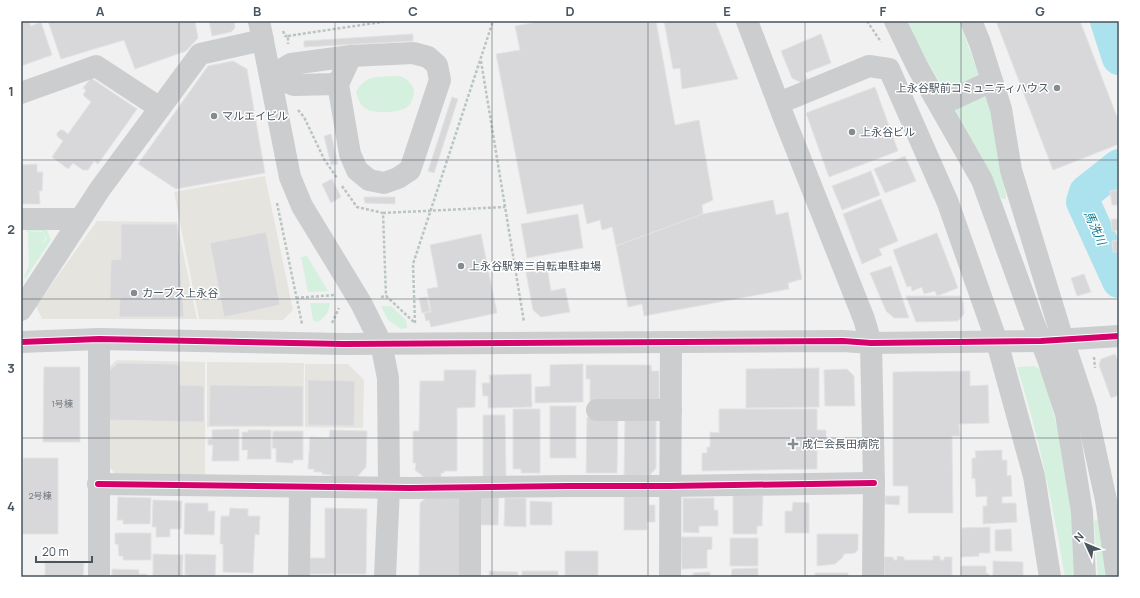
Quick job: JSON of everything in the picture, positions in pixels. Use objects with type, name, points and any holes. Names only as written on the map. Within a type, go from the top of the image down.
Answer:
[{"type":"street","points":[[747,21],[864,318],[870,343],[874,483],[874,577]]},
{"type":"street","points":[[895,21],[918,68],[982,180],[1066,414],[1082,512],[1085,577]]},
{"type":"street","points":[[971,21],[980,43],[1001,109],[1011,170],[1063,340],[1086,409],[1106,500],[1117,577]]},
{"type":"street","points":[[21,310],[100,189],[200,54],[261,31],[290,177],[302,206],[362,303],[381,343],[388,378],[389,488],[385,577]]},
{"type":"street","points":[[271,76],[290,64],[351,56],[413,53],[428,57],[436,65],[440,80],[410,170],[398,178],[384,183],[369,180],[357,170],[350,154],[338,84],[351,56]]},
{"type":"street","points":[[21,93],[96,66],[160,108]]},
{"type":"street","points":[[779,103],[869,66],[889,69],[948,203],[997,342],[1034,476],[1050,577]]},
{"type":"street","points":[[271,76],[294,85],[338,84]]},
{"type":"street","points":[[940,105],[992,81]]},
{"type":"street","points":[[21,218],[80,219]]},
{"type":"street","points":[[21,342],[99,339],[335,344],[671,342],[870,343],[1041,341],[1119,336]]},
{"type":"street","points":[[98,577],[99,339]]},
{"type":"street","points":[[670,577],[671,342]]},
{"type":"street","points":[[597,410],[670,410]]},
{"type":"street","points":[[98,484],[470,488],[874,483]]},
{"type":"street","points":[[299,577],[300,487]]},
{"type":"street","points":[[470,488],[470,577]]},
{"type":"path","points":[[288,44],[287,36],[388,21]]},
{"type":"path","points":[[415,323],[413,264],[493,21]]},
{"type":"path","points":[[868,21],[884,46]]},
{"type":"path","points":[[480,59],[525,329]]},
{"type":"path","points":[[297,108],[304,117],[324,159],[357,207],[383,213],[505,207]]},
{"type":"path","points":[[277,202],[302,324]]},
{"type":"path","points":[[383,213],[386,296]]},
{"type":"path","points":[[296,298],[334,295]]},
{"type":"shaded area","points":[[265,176],[293,310],[283,320],[199,319],[174,192]]},
{"type":"shaded area","points":[[97,221],[177,222],[197,319],[42,319],[36,306]]},
{"type":"shaded area","points":[[117,360],[205,362],[205,475],[117,475],[106,464],[107,369]]},
{"type":"shaded area","points":[[207,362],[304,363],[303,427],[207,427]]},
{"type":"shaded area","points":[[305,364],[348,364],[364,380],[363,428],[305,427]]},
{"type":"green space","points":[[903,21],[959,21],[980,78],[945,91]]},
{"type":"green space","points":[[378,77],[402,77],[412,85],[414,96],[408,106],[398,111],[379,112],[368,110],[361,105],[356,92],[364,82],[368,79]]},
{"type":"green space","points":[[983,95],[989,101],[1006,199],[1001,198],[956,111],[956,107]]},
{"type":"green space","points":[[28,228],[46,228],[51,240],[25,279],[24,276],[29,266],[28,232],[42,232],[46,237],[41,246],[47,238],[42,231],[27,232]]},
{"type":"green space","points":[[307,256],[328,291],[308,292],[301,257]]},
{"type":"green space","points":[[310,303],[330,303],[326,314],[317,322],[313,320]]},
{"type":"green space","points":[[381,306],[391,306],[406,320],[407,328],[401,329],[388,320]]},
{"type":"green space","points":[[1035,366],[1042,371],[1060,438],[1073,526],[1076,577],[1065,577],[1045,471],[1017,367]]},
{"type":"green space","points":[[1098,519],[1109,577],[1098,577],[1094,521]]},
{"type":"building","points":[[21,21],[29,21],[31,26],[41,22],[52,55],[21,66]]},
{"type":"building","points":[[48,21],[195,21],[198,38],[186,51],[135,69],[124,40],[61,59]]},
{"type":"building","points":[[209,21],[234,21],[235,28],[231,32],[212,36]]},
{"type":"building","points":[[542,21],[656,21],[675,125],[699,120],[713,200],[702,205],[703,214],[616,246],[612,227],[602,230],[600,220],[587,224],[583,204],[527,214],[496,54],[520,50],[515,26]]},
{"type":"building","points":[[664,21],[715,21],[738,79],[682,89],[680,68],[673,69]]},
{"type":"building","points":[[996,21],[1080,21],[1119,122],[1119,144],[1053,170]]},
{"type":"building","points":[[413,34],[413,41],[304,47],[304,41]]},
{"type":"building","points":[[821,34],[831,63],[805,73],[808,82],[804,84],[792,78],[781,51]]},
{"type":"building","name":"マルエイビル","points":[[233,61],[247,69],[265,173],[176,189],[138,164],[208,66]]},
{"type":"building","points":[[91,78],[137,109],[98,164],[94,161],[88,170],[83,170],[73,163],[68,169],[52,157],[63,141],[57,136],[57,133],[60,130],[63,130],[68,134],[91,102],[83,95],[86,90],[83,88]]},
{"type":"building","name":"上永谷ビル","points":[[875,87],[898,151],[829,177],[806,113]]},
{"type":"building","points":[[452,97],[458,99],[434,173],[428,171]]},
{"type":"building","points":[[331,134],[338,164],[331,165],[324,136]]},
{"type":"building","points":[[905,156],[916,181],[885,193],[874,169]]},
{"type":"building","points":[[37,164],[37,172],[43,172],[42,191],[39,191],[40,204],[21,204],[22,165]]},
{"type":"building","points":[[871,171],[880,195],[842,210],[832,186]]},
{"type":"building","points":[[332,179],[341,197],[331,203],[322,184]]},
{"type":"building","points":[[1119,190],[1119,214],[1118,205],[1112,205],[1110,191]]},
{"type":"building","points":[[364,197],[395,197],[395,204],[365,203]]},
{"type":"building","points":[[881,199],[898,241],[879,249],[882,255],[862,264],[843,214]]},
{"type":"building","points":[[773,200],[776,215],[788,212],[802,279],[788,283],[789,289],[644,316],[642,304],[628,307],[616,246],[703,214]]},
{"type":"building","points":[[578,214],[583,248],[527,258],[521,224]]},
{"type":"building","points":[[1111,219],[1119,219],[1119,230],[1112,231]]},
{"type":"building","points":[[121,224],[177,224],[184,317],[119,317],[120,299],[110,299],[111,260],[121,259]]},
{"type":"building","points":[[266,232],[280,305],[224,317],[210,243]]},
{"type":"building","points":[[937,233],[958,288],[937,296],[935,291],[924,294],[922,287],[912,291],[911,286],[907,287],[893,250]]},
{"type":"building","name":"上永谷駅第三自転車駐車場","points":[[481,234],[497,313],[431,327],[429,320],[426,321],[424,313],[431,312],[427,289],[438,287],[430,245]]},
{"type":"building","points":[[21,238],[22,283],[21,283]]},
{"type":"building","points":[[1119,240],[1119,252],[1113,252],[1112,241]]},
{"type":"building","points":[[546,261],[551,291],[565,288],[570,312],[541,317],[533,310],[526,272],[530,272],[529,264]]},
{"type":"building","points":[[891,266],[909,318],[894,318],[886,311],[870,273]]},
{"type":"building","points":[[1084,274],[1091,292],[1077,296],[1071,278]]},
{"type":"building","points":[[906,296],[960,296],[963,302],[964,314],[958,321],[916,322]]},
{"type":"building","points":[[427,297],[430,311],[422,313],[419,298]]},
{"type":"building","points":[[1115,354],[1119,360],[1119,395],[1111,398],[1099,365],[1101,359]]},
{"type":"building","points":[[118,363],[178,365],[180,368],[180,385],[204,386],[204,422],[109,420],[109,371]]},
{"type":"building","points":[[583,364],[583,402],[535,403],[535,387],[550,386],[550,365]]},
{"type":"building","points":[[586,365],[651,365],[652,371],[659,371],[659,405],[590,405],[590,379],[586,379]]},
{"type":"building","points":[[44,367],[80,367],[80,442],[43,442]]},
{"type":"building","points":[[819,368],[819,407],[746,408],[746,369]]},
{"type":"building","points":[[847,369],[854,376],[855,406],[825,406],[824,370]]},
{"type":"building","points":[[444,370],[476,370],[475,407],[457,408],[457,471],[444,471],[444,473],[441,473],[441,478],[424,477],[415,470],[416,463],[413,463],[413,431],[419,431],[420,381],[444,381]]},
{"type":"building","points":[[970,371],[970,386],[988,385],[989,423],[959,424],[960,436],[952,436],[953,513],[908,513],[908,486],[893,486],[893,372]]},
{"type":"building","points":[[531,374],[532,407],[488,408],[488,396],[483,396],[482,383],[490,383],[489,375]]},
{"type":"building","points":[[308,380],[355,381],[354,426],[308,425]]},
{"type":"building","points":[[210,385],[303,386],[303,426],[209,426]]},
{"type":"building","points":[[550,406],[576,406],[576,458],[550,458]]},
{"type":"building","points":[[513,409],[540,409],[540,473],[521,473],[521,469],[513,469]]},
{"type":"building","points":[[719,409],[817,409],[817,430],[826,430],[826,444],[817,444],[817,469],[702,471],[702,453],[707,453],[707,447],[710,447],[710,432],[719,433]]},
{"type":"building","points":[[483,415],[505,415],[506,477],[483,477]]},
{"type":"building","points":[[587,417],[618,417],[617,473],[586,473]]},
{"type":"building","points":[[625,419],[656,419],[656,468],[650,475],[624,476]]},
{"type":"building","points":[[239,429],[239,461],[212,461],[213,445],[208,445],[208,439],[212,439],[212,430]]},
{"type":"building","points":[[248,430],[271,430],[271,459],[247,459],[248,450],[242,450],[242,432],[248,432]]},
{"type":"building","points":[[330,430],[367,431],[366,467],[357,477],[331,479],[331,475],[322,474],[322,472],[314,472],[314,469],[308,469],[310,437],[329,438]]},
{"type":"building","points":[[273,431],[303,431],[303,460],[293,460],[293,463],[276,462],[276,448],[272,448]]},
{"type":"building","points":[[1002,450],[1002,460],[1007,460],[1007,476],[1011,475],[1012,496],[1002,497],[1002,503],[1016,503],[1017,522],[983,524],[983,506],[987,506],[987,496],[976,497],[975,478],[972,479],[972,458],[976,458],[975,451]]},
{"type":"building","points":[[23,458],[58,458],[58,534],[22,534]]},
{"type":"building","points":[[499,494],[498,525],[478,525],[478,498]]},
{"type":"building","points":[[733,495],[763,495],[762,526],[757,526],[757,534],[733,534]]},
{"type":"building","points":[[459,496],[462,577],[419,577],[420,503],[427,497]]},
{"type":"building","points":[[624,496],[649,496],[649,505],[655,505],[655,522],[647,522],[647,530],[624,530]]},
{"type":"building","points":[[885,496],[900,496],[899,505],[885,504]]},
{"type":"building","points":[[118,497],[151,498],[150,524],[123,524],[123,520],[117,520]]},
{"type":"building","points":[[505,498],[526,498],[526,527],[504,526]]},
{"type":"building","points":[[683,498],[714,498],[714,510],[718,510],[718,526],[699,526],[699,533],[683,532]]},
{"type":"building","points":[[153,500],[182,501],[181,529],[170,529],[170,537],[156,537],[156,527],[152,527]]},
{"type":"building","points":[[530,501],[552,502],[552,525],[530,525]]},
{"type":"building","points":[[793,502],[809,503],[809,533],[785,533],[785,511],[792,511]]},
{"type":"building","points":[[185,503],[208,503],[208,511],[215,511],[214,535],[184,534]]},
{"type":"building","points":[[230,508],[248,509],[248,516],[260,516],[259,535],[255,534],[253,573],[223,572],[223,544],[220,544],[221,516],[229,516]]},
{"type":"building","points":[[325,508],[367,509],[366,574],[307,574],[308,558],[325,558]]},
{"type":"building","points":[[990,527],[990,553],[979,553],[979,556],[961,557],[962,528]]},
{"type":"building","points":[[1011,529],[1012,551],[995,551],[995,530]]},
{"type":"building","points":[[115,533],[151,533],[151,560],[123,560],[123,556],[119,556],[118,544],[115,544]]},
{"type":"building","points":[[817,534],[858,534],[858,550],[855,553],[844,554],[835,564],[817,566]]},
{"type":"building","points":[[681,537],[712,537],[712,549],[707,550],[707,568],[682,569]]},
{"type":"building","points":[[730,538],[758,538],[758,566],[730,566]]},
{"type":"building","points":[[565,551],[598,551],[598,577],[565,577]]},
{"type":"building","points":[[153,554],[183,555],[182,577],[153,577]]},
{"type":"building","points":[[185,554],[216,555],[215,577],[189,577],[189,575],[185,575]]},
{"type":"building","points":[[897,556],[904,557],[904,560],[933,560],[933,556],[940,556],[940,560],[944,560],[944,557],[952,557],[952,577],[884,577],[884,557],[893,557],[894,560],[897,560]]},
{"type":"building","points":[[45,561],[84,562],[83,577],[45,577]]},
{"type":"building","points":[[993,561],[1023,562],[1023,576],[1025,577],[993,577]]},
{"type":"building","points":[[961,566],[986,566],[986,573],[989,574],[989,577],[961,577]]},
{"type":"building","points":[[758,568],[758,577],[731,577],[732,569]]},
{"type":"building","points":[[112,569],[139,570],[139,574],[147,574],[147,577],[112,577]]},
{"type":"building","points":[[489,571],[518,572],[518,577],[489,577]]},
{"type":"building","points":[[522,571],[558,571],[558,577],[522,577]]},
{"type":"building","points":[[710,572],[710,577],[693,577],[693,573]]},
{"type":"building","points":[[815,573],[848,573],[848,577],[815,577]]},
{"type":"building","points":[[321,576],[367,576],[367,577]]},
{"type":"waterway","points":[[1107,21],[1119,58]]},
{"type":"waterway","name":"馬洗川","points":[[1119,166],[1086,192],[1083,202],[1119,281]]},
{"type":"cycle path","points":[[21,342],[99,339],[343,344],[843,341],[871,343],[1041,341],[1119,336]]},
{"type":"cycle path","points":[[98,484],[410,488],[874,483]]},
{"type":"place","name":"上永谷駅前コミュニティハウス","points":[[1057,88]]},
{"type":"place","name":"マルエイビル","points":[[214,116]]},
{"type":"place","name":"上永谷ビル","points":[[852,132]]},
{"type":"place","name":"上永谷駅第三自転車駐車場","points":[[461,266]]},
{"type":"place","name":"カーブス上永谷","points":[[134,293]]},
{"type":"place","name":"成仁会長田病院","points":[[793,444]]}]
